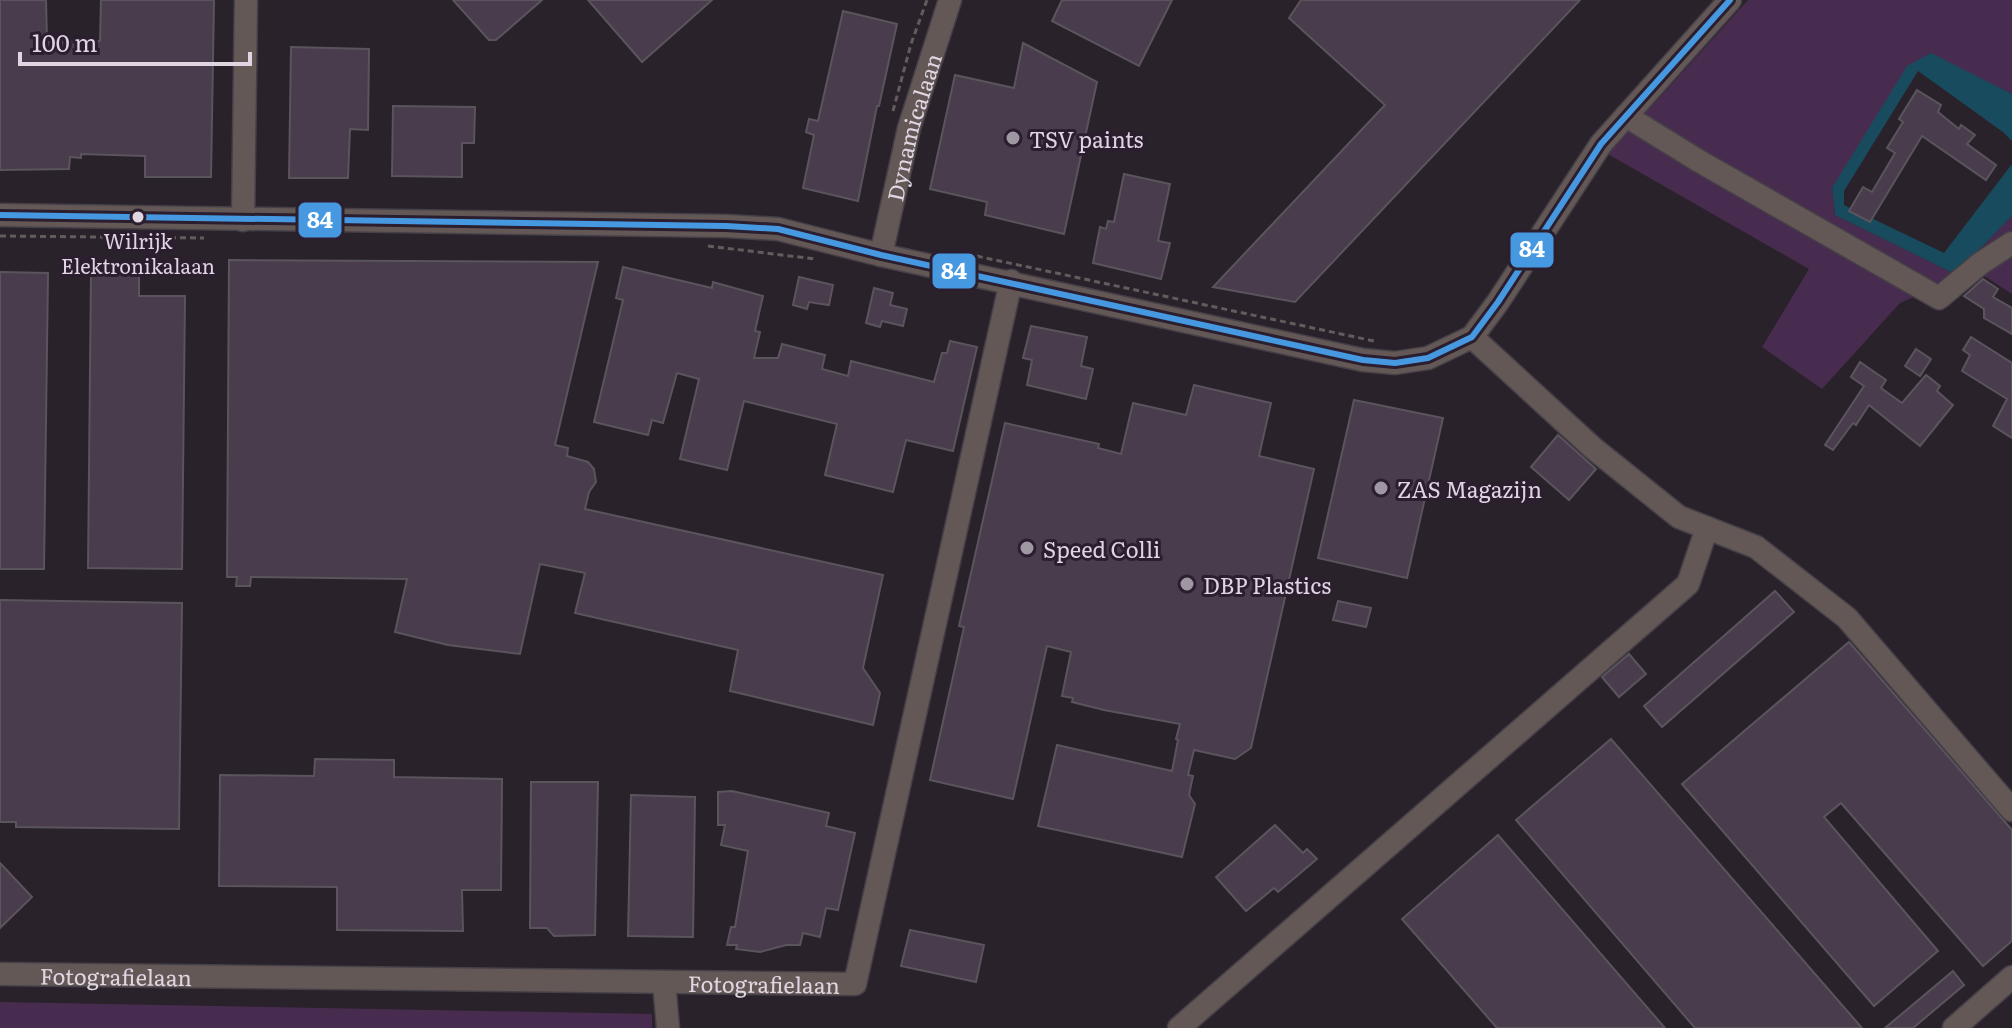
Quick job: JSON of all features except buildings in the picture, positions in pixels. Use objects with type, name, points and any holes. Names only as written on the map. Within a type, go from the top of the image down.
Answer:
[{"type":"street","points":[[243,220],[246,0]]},
{"type":"street","name":"Dynamicalaan","points":[[881,255],[909,128],[950,0]]},
{"type":"street","points":[[0,215],[778,229],[881,255],[1363,360],[1395,363],[1428,358],[1472,337],[1601,144],[1730,0]]},
{"type":"street","points":[[1626,116],[1939,298],[1981,263],[2012,243]]},
{"type":"street","name":"Fotografielaan","points":[[0,974],[855,984],[1011,281]]},
{"type":"street","points":[[1472,337],[1593,448],[1679,517],[1756,547],[1847,618],[2012,810]]},
{"type":"street","points":[[1179,1028],[1688,584],[1707,528]]},
{"type":"street","points":[[1954,1028],[2012,977]]},
{"type":"street","points":[[664,982],[668,1028]]},
{"type":"path","points":[[0,236],[211,238]]},
{"type":"path","points":[[695,246],[818,259]]},
{"type":"path","points":[[960,255],[971,253],[1385,344]]},
{"type":"shaded area","points":[[1748,0],[2012,0],[2012,94],[1930,54],[1832,188],[1835,215],[1955,274],[2012,216],[2012,294],[1975,270],[1900,303],[1822,389],[1762,347],[1809,269],[1606,153],[1626,116],[1652,106]]},
{"type":"shaded area","points":[[0,1002],[652,1014],[652,1028],[0,1028]]},
{"type":"water","points":[[1931,53],[2012,94],[2012,141],[1918,71],[1844,191],[1844,205],[1944,253],[2012,164],[2012,216],[1955,274],[1835,215],[1832,188],[1907,66]]},
{"type":"transit line","name":"84","points":[[0,215],[778,229],[881,255],[1363,360],[1395,363],[1428,358],[1472,337],[1601,144],[1730,0]]},
{"type":"place","name":"TSV paints","points":[[1013,138]]},
{"type":"place","name":"Wilrijk Elektronikalaan","points":[[138,217]]},
{"type":"place","name":"ZAS Magazijn","points":[[1381,488]]},
{"type":"place","name":"Speed Colli","points":[[1027,548]]},
{"type":"place","name":"DBP Plastics","points":[[1187,584]]}]
